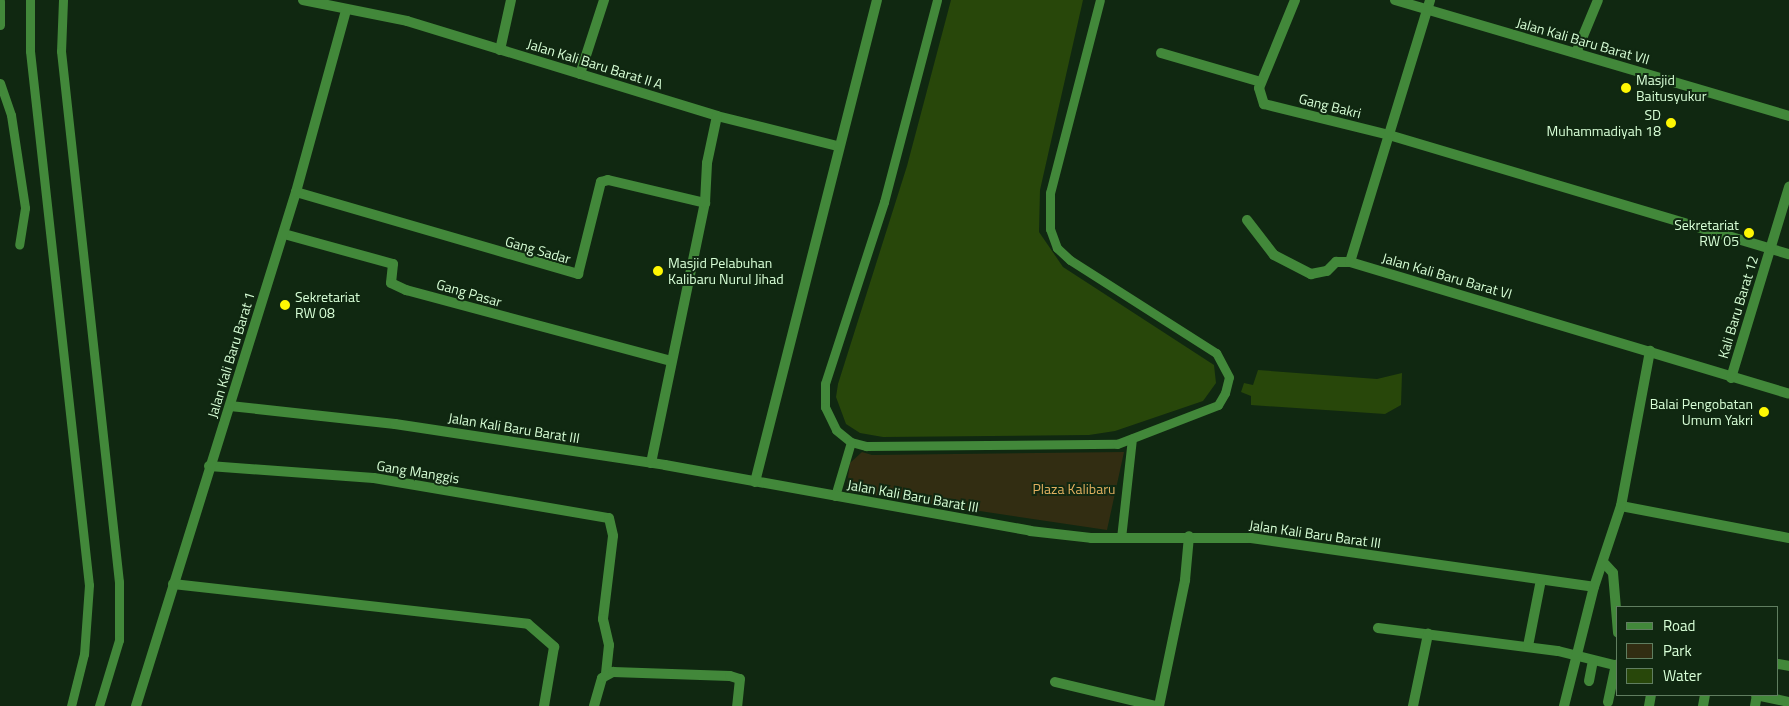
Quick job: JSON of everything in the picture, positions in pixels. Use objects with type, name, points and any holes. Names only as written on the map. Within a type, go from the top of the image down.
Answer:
[{"type":"street","name":"Jalan Kali Baru Barat II A","points":[[303,0],[407,21],[717,116],[837,146]]},
{"type":"street","points":[[500,50],[511,0]]},
{"type":"street","points":[[580,74],[604,0]]},
{"type":"street","points":[[755,482],[837,146],[877,0]]},
{"type":"street","points":[[1161,54],[1261,82],[1294,0]]},
{"type":"street","name":"Jalan Kali Baru Barat VII","points":[[1395,0],[1428,5],[1576,53],[1789,116]]},
{"type":"street","points":[[1576,53],[1598,0]]},
{"type":"street","points":[[1247,220],[1274,255],[1311,274],[1326,272],[1336,262],[1350,262],[1428,5]]},
{"type":"street","name":"Jalan Kali Baru Barat 1","points":[[136,706],[209,466],[230,406],[284,234],[346,10]]},
{"type":"street","name":"Gang Bakri","points":[[1261,82],[1259,99],[1264,104],[1389,135],[1789,254]]},
{"type":"street","points":[[651,463],[705,204],[707,163],[717,116]]},
{"type":"street","name":"Gang Sadar","points":[[296,192],[578,274],[601,182],[608,180],[705,204]]},
{"type":"street","name":"Kali Baru Barat 12","points":[[1731,378],[1789,187]]},
{"type":"street","name":"Gang Pasar","points":[[284,234],[393,264],[391,283],[406,290],[671,361]]},
{"type":"street","name":"Jalan Kali Baru Barat VI","points":[[1350,262],[1650,350],[1731,378],[1789,394]]},
{"type":"street","points":[[1564,706],[1594,587],[1605,564],[1621,506],[1650,350]]},
{"type":"street","name":"Jalan Kali Baru Barat III","points":[[230,406],[395,424],[651,463],[1030,531],[1120,538],[1188,536],[1251,538],[1594,587]]},
{"type":"street","name":"Gang Manggis","points":[[209,466],[402,483],[608,518],[613,528],[603,619],[609,646],[606,673]]},
{"type":"street","points":[[1621,506],[1789,538]]},
{"type":"street","points":[[1159,706],[1185,580],[1188,536]]},
{"type":"street","points":[[1605,564],[1614,573],[1616,606]]},
{"type":"street","points":[[1528,646],[1542,580]]},
{"type":"street","points":[[173,584],[528,624],[554,647],[544,706]]},
{"type":"street","points":[[1378,628],[1528,646],[1616,666]]},
{"type":"street","points":[[1413,706],[1428,634]]},
{"type":"street","points":[[1589,681],[1593,660]]},
{"type":"street","points":[[1608,702],[1616,670]]},
{"type":"street","points":[[594,706],[606,673],[730,676],[740,679],[737,706]]},
{"type":"street","points":[[1055,682],[1156,706]]},
{"type":"street","points":[[1761,696],[1789,702]]},
{"type":"lane","points":[[30,0],[30,51],[90,586],[84,654],[71,706]]},
{"type":"lane","points":[[63,0],[61,51],[119,582],[119,640],[99,706]]},
{"type":"lane","points":[[937,0],[884,202],[825,384],[826,408],[836,430],[851,442],[888,448],[1117,444],[1218,405],[1229,377],[1225,362],[1216,353],[1070,260],[1057,248],[1050,229],[1050,193],[1100,0]]},
{"type":"lane","points":[[0,1],[0,24]]},
{"type":"lane","points":[[0,83],[11,115],[25,208],[19,245]]},
{"type":"lane","points":[[1120,538],[1132,439]]},
{"type":"lane","points":[[836,496],[851,442]]},
{"type":"green space","name":"Plaza Kalibaru","points":[[862,452],[872,455],[1124,452],[1107,530],[846,491],[850,463]]},
{"type":"water","points":[[951,0],[1083,0],[1040,190],[1039,232],[1063,267],[1214,365],[1216,383],[1203,401],[1115,431],[1089,435],[883,437],[860,433],[846,424],[836,397],[838,384],[907,166]]},
{"type":"water","points":[[1258,370],[1377,379],[1402,373],[1401,405],[1385,414],[1251,405],[1251,396],[1241,392],[1244,383],[1253,385]]},
{"type":"place","name":"Masjid Baitusyukur","points":[[1626,88]]},
{"type":"place","name":"SD Muhammadiyah 18","points":[[1671,123]]},
{"type":"place","name":"Sekretariat RW 05","points":[[1749,233]]},
{"type":"place","name":"Masjid Pelabuhan Kalibaru Nurul Jihad","points":[[658,271]]},
{"type":"place","name":"Sekretariat RW 08","points":[[285,305]]},
{"type":"place","name":"Balai Pengobatan Umum Yakri","points":[[1764,412]]}]
